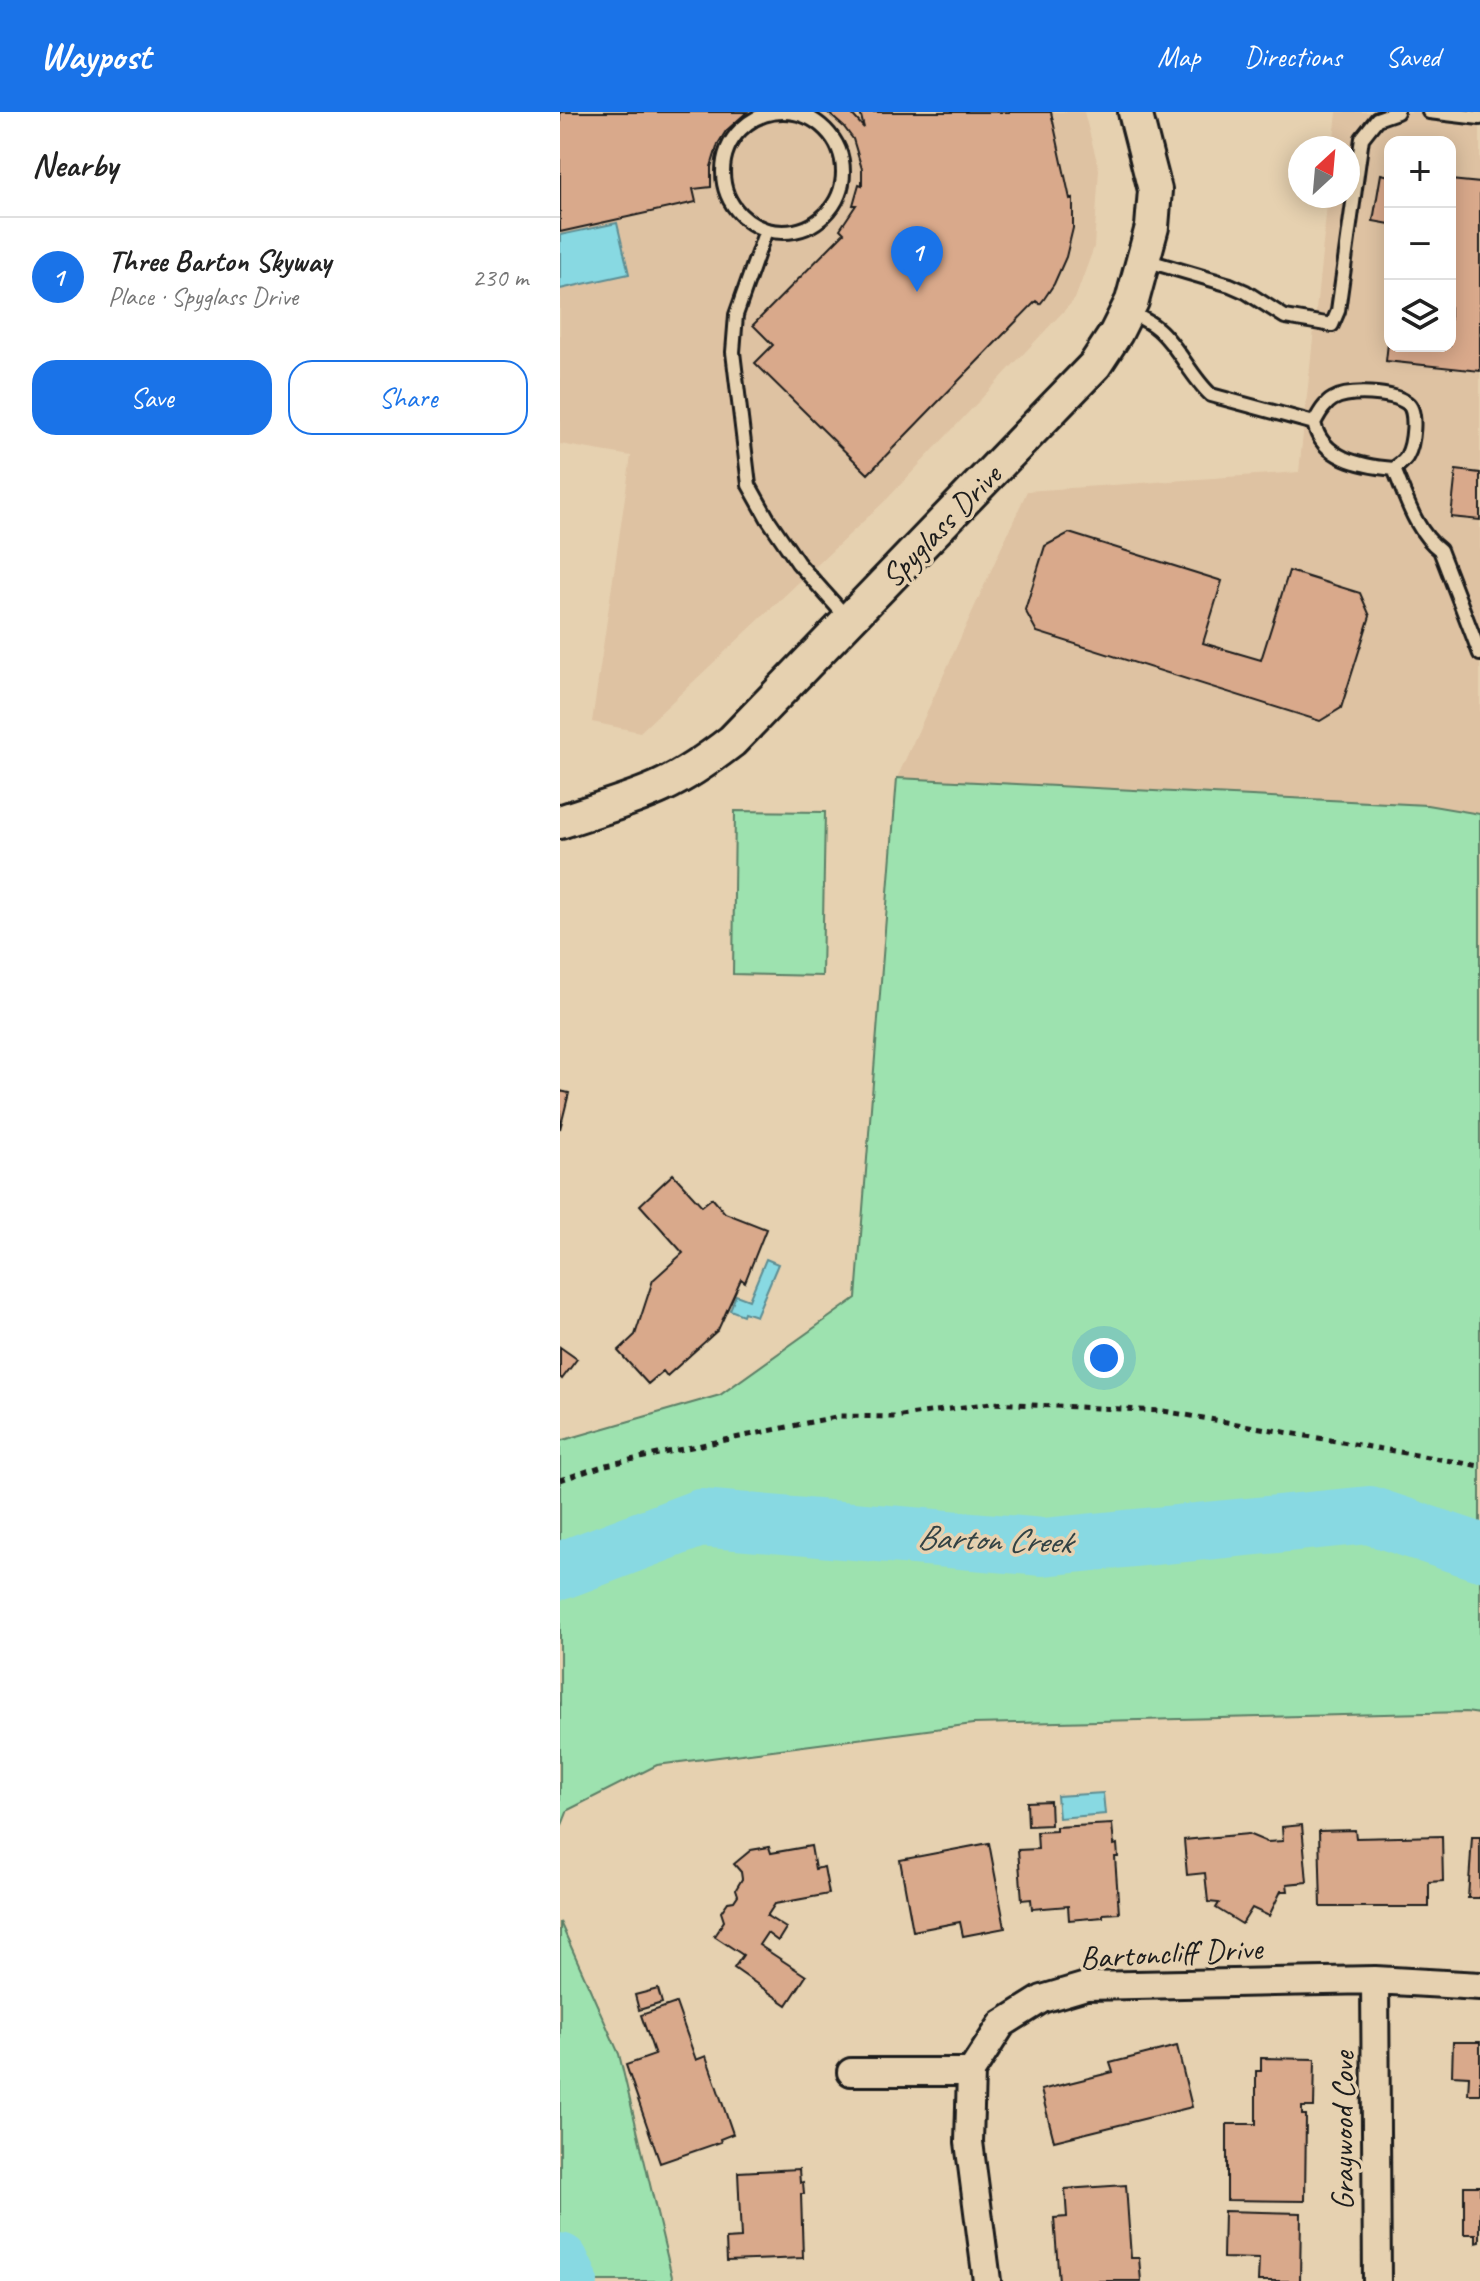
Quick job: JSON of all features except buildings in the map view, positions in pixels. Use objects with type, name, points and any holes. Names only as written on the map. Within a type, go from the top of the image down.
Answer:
[{"type":"street","name":"Spyglass Drive","points":[[560,822],[663,786],[700,765],[732,741],[1095,365],[1127,311],[1152,227],[1155,190],[1135,112]]},
{"type":"street","name":"Bartoncliff Drive","points":[[971,2072],[1002,2024],[1042,1999],[1086,1986],[1375,1980],[1480,1986]]},
{"type":"street","name":"Graywood Cove","points":[[1375,1980],[1377,2281]]},
{"type":"street","points":[[851,2072],[971,2072],[969,2142],[987,2281]]},
{"type":"lane","points":[[777,112],[800,114],[821,125],[836,143],[843,166],[841,189],[830,210],[812,225],[789,232],[766,230],[745,219],[730,200],[723,178],[725,155],[736,134],[754,119],[777,112]]},
{"type":"lane","points":[[1144,259],[1230,285],[1285,317],[1332,325],[1338,311],[1362,138],[1377,119],[1397,112]]},
{"type":"lane","points":[[1429,112],[1480,118]]},
{"type":"lane","points":[[766,230],[736,315],[733,352],[749,485],[798,563],[849,621]]},
{"type":"lane","points":[[1127,311],[1156,327],[1167,338],[1201,386],[1211,395],[1314,423]]},
{"type":"lane","points":[[1367,393],[1407,403],[1415,420],[1407,456],[1394,469],[1368,467],[1343,458],[1326,448],[1316,434],[1314,423],[1325,405],[1336,397],[1367,393]]},
{"type":"lane","points":[[1394,469],[1420,529],[1427,540],[1440,550],[1480,654]]},
{"type":"path","points":[[560,1480],[606,1465],[840,1416],[895,1417],[991,1403],[1163,1411],[1480,1466]]},
{"type":"shaded area","points":[[560,112],[1084,112],[1099,169],[1094,247],[1075,299],[887,499],[640,732],[592,722],[631,456],[560,444]]},
{"type":"shaded area","points":[[1337,112],[1480,112],[1480,814],[1427,805],[897,778],[1027,491],[1299,472],[1327,208],[1360,208],[1360,136],[1334,136]]},
{"type":"green space","points":[[897,778],[1427,805],[1480,814],[1480,1714],[973,1724],[657,1765],[568,1810],[560,1830],[560,1441],[720,1395],[856,1298]]},
{"type":"green space","points":[[735,811],[825,812],[822,976],[733,974]]},
{"type":"green space","points":[[560,1922],[619,2054],[673,2281],[560,2281]]},
{"type":"water","points":[[617,223],[629,274],[560,289],[560,235]]},
{"type":"water","points":[[766,1259],[778,1264],[756,1316],[730,1310],[736,1295],[749,1300]]},
{"type":"water","points":[[1103,1793],[1105,1814],[1059,1818],[1057,1796]]},
{"type":"waterway","name":"Barton Creek","points":[[560,1571],[700,1518],[1043,1547],[1369,1515],[1480,1552]]},
{"type":"waterway","name":"Barton Creek","points":[[560,2262],[569,2281]]},
{"type":"place","name":"Three Barton Skyway","points":[[917,292]]}]
